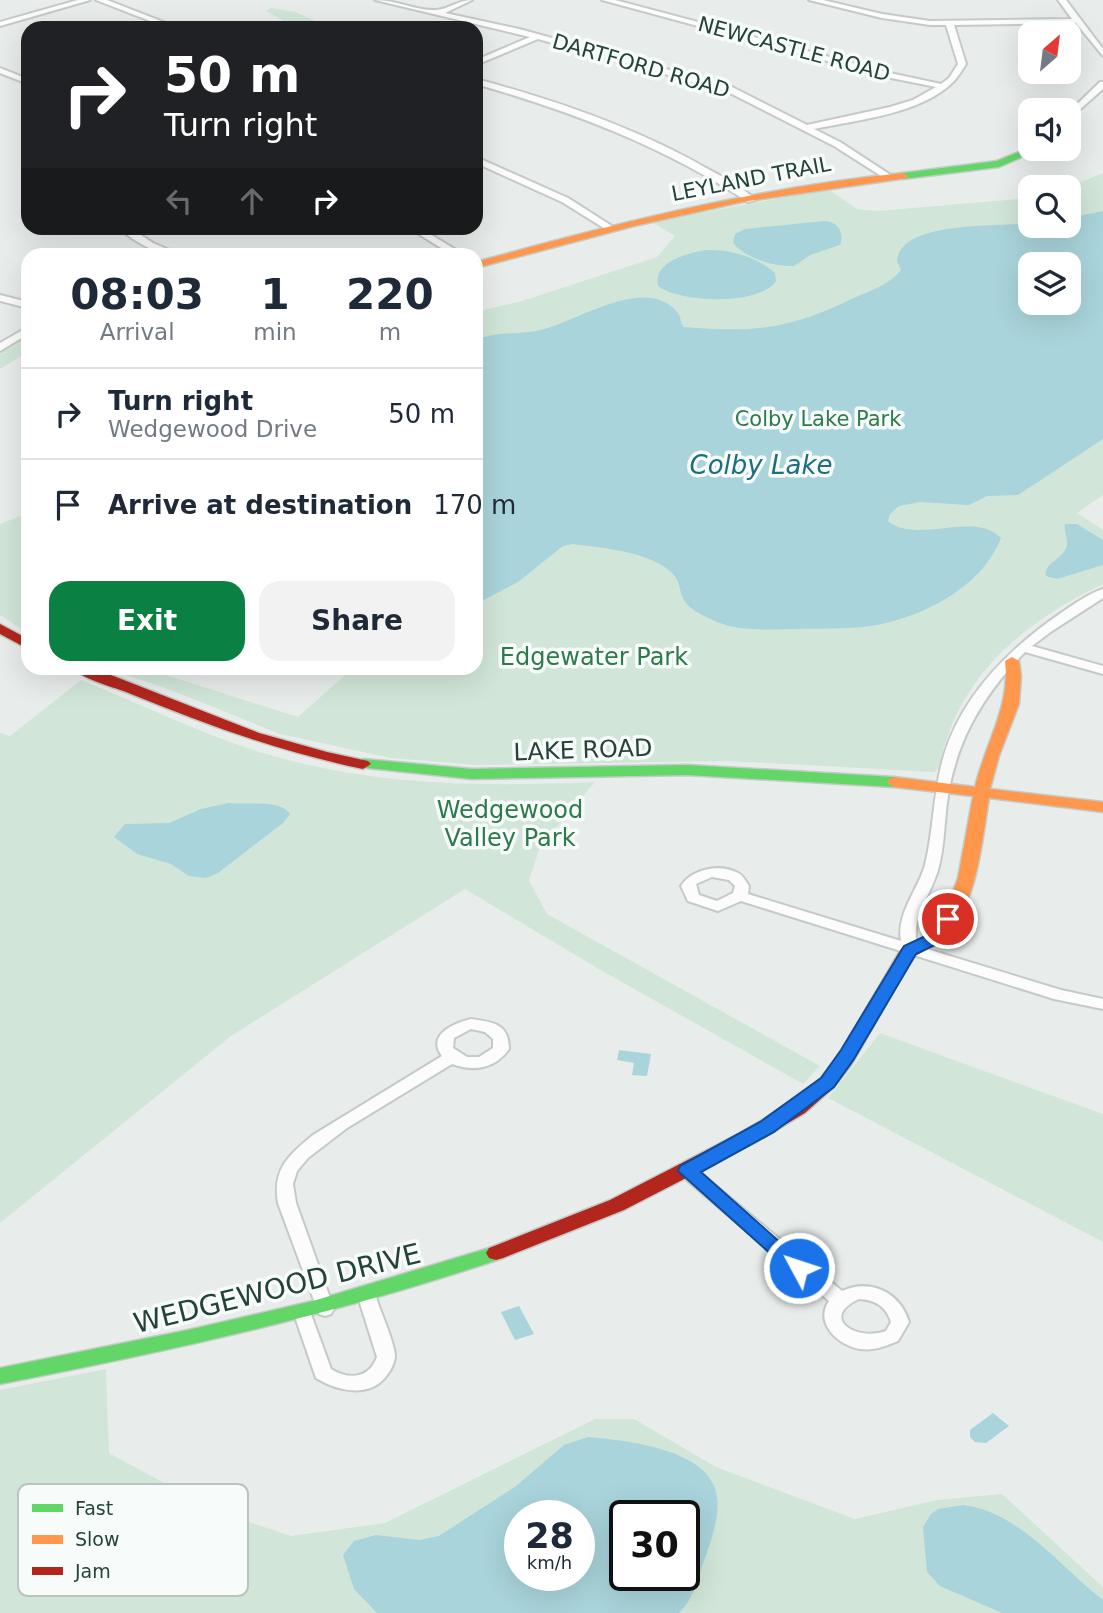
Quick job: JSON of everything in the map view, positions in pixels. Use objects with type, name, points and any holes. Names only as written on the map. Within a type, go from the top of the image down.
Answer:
[{"type":"street","points":[[0,24],[86,0]]},
{"type":"street","points":[[100,0],[157,21]]},
{"type":"street","name":"DARTFORD ROAD","points":[[379,0],[470,21]]},
{"type":"street","points":[[437,13],[468,0]]},
{"type":"street","name":"NEWCASTLE ROAD","points":[[606,0],[883,74],[941,86]]},
{"type":"street","points":[[813,0],[891,18],[950,24],[1018,22]]},
{"type":"street","points":[[1062,0],[1078,21]]},
{"type":"street","name":"DARTFORD ROAD","points":[[483,24],[724,88],[807,128],[886,176]]},
{"type":"street","points":[[807,128],[915,102],[941,86],[962,64],[950,24]]},
{"type":"street","points":[[1082,26],[1103,54]]},
{"type":"street","points":[[483,59],[537,37]]},
{"type":"street","points":[[0,70],[21,79]]},
{"type":"street","points":[[0,82],[17,77]]},
{"type":"street","points":[[483,82],[558,105],[645,138],[702,167],[751,200]]},
{"type":"street","points":[[1081,105],[1103,84]]},
{"type":"street","name":"LEYLAND TRAIL","points":[[483,262],[610,228],[751,200],[886,176],[997,164],[1018,158]]},
{"type":"street","points":[[483,163],[560,197],[610,228]]},
{"type":"street","points":[[136,235],[159,248]]},
{"type":"street","points":[[426,235],[448,248]]},
{"type":"street","points":[[0,298],[21,303]]},
{"type":"street","points":[[0,348],[21,334]]},
{"type":"street","name":"WEDGEWOOD DRIVE","points":[[0,1376],[303,1314],[368,1297],[492,1255],[610,1208],[687,1171],[767,1127],[828,1083],[848,1055],[910,950],[907,926],[923,893],[933,861],[943,786],[958,736],[974,702],[997,671],[1012,661],[1024,648],[1062,616],[1103,593]]},
{"type":"street","points":[[0,628],[21,641]]},
{"type":"street","points":[[1024,648],[1103,670]]},
{"type":"street","points":[[910,950],[939,936],[958,902],[973,853],[990,757],[1012,712],[1017,674],[1012,661]]},
{"type":"street","name":"LAKE ROAD","points":[[97,675],[263,741],[370,766],[479,775],[720,771],[943,786],[1103,807]]},
{"type":"street","points":[[740,896],[1059,995],[1103,1004]]},
{"type":"street","points":[[325,1309],[287,1203],[284,1186],[287,1172],[308,1147],[452,1057]]},
{"type":"street","points":[[687,1171],[839,1299]]},
{"type":"street","points":[[303,1314],[323,1373],[342,1383],[363,1382],[380,1371],[386,1357],[368,1297]]},
{"type":"green space","points":[[271,8],[295,12],[315,21],[284,21],[266,11]]},
{"type":"green space","name":"Colby Lake Park","points":[[1103,173],[1103,495],[1077,513],[1103,530],[1103,584],[1046,616],[997,656],[977,680],[961,706],[948,736],[939,768],[934,772],[729,761],[476,765],[391,758],[280,734],[126,675],[166,675],[298,717],[345,675],[483,675],[483,310],[522,301],[657,257],[675,236],[652,222],[828,189],[857,209],[878,211],[1018,199],[1018,238],[1081,238],[1081,182]]},
{"type":"green space","points":[[21,340],[21,356],[0,369],[0,354]]},
{"type":"green space","points":[[21,516],[21,628],[0,615],[0,524]]},
{"type":"green space","name":"Wedgewood Valley Park","points":[[81,680],[194,728],[263,753],[304,764],[428,782],[595,782],[540,847],[529,880],[547,914],[820,1066],[803,1084],[597,968],[465,889],[231,1036],[0,1223],[0,733],[10,736]]},
{"type":"green space","points":[[880,1033],[1103,1114],[1103,1242],[828,1098]]},
{"type":"green space","points":[[106,1369],[109,1453],[166,1484],[18,1484],[18,1596],[248,1596],[248,1521],[291,1536],[385,1523],[595,1419],[634,1419],[716,1467],[855,1519],[937,1500],[1002,1494],[1103,1587],[1103,1613],[0,1613],[0,1390]]},
{"type":"water","name":"Colby Lake","points":[[1103,211],[1103,439],[1018,495],[987,496],[969,505],[920,502],[899,506],[890,514],[888,521],[900,527],[929,530],[976,527],[990,530],[1001,538],[993,554],[969,582],[921,611],[875,625],[746,629],[717,622],[692,609],[684,600],[673,574],[652,560],[612,549],[573,544],[563,546],[518,582],[483,600],[483,338],[540,330],[611,304],[648,298],[664,302],[678,313],[684,327],[753,329],[792,322],[833,308],[886,283],[901,270],[897,261],[902,248],[915,238],[933,232],[1018,224],[1018,238],[1081,238],[1081,216]]},
{"type":"water","points":[[824,221],[839,228],[840,245],[810,255],[794,266],[761,260],[745,253],[733,243],[735,234],[745,229]]},
{"type":"water","points":[[708,250],[726,251],[753,259],[775,273],[776,281],[754,295],[719,299],[683,296],[658,286],[658,277],[667,264],[674,259]]},
{"type":"water","points":[[1065,524],[1077,524],[1103,540],[1103,565],[1057,579],[1046,576],[1050,565],[1066,548]]},
{"type":"water","points":[[229,803],[271,804],[286,809],[290,814],[283,823],[218,873],[206,878],[189,876],[171,864],[137,854],[114,837],[125,824],[169,823],[201,809]]},
{"type":"water","points":[[619,1050],[651,1054],[647,1076],[632,1075],[634,1063],[617,1060]]},
{"type":"water","points":[[519,1306],[534,1334],[515,1340],[501,1312]]},
{"type":"water","points":[[993,1413],[1009,1426],[986,1443],[975,1442],[970,1437],[970,1430]]},
{"type":"water","points":[[588,1437],[658,1448],[693,1463],[706,1473],[714,1486],[718,1503],[716,1521],[700,1573],[700,1500],[609,1500],[609,1591],[693,1591],[685,1606],[679,1613],[377,1613],[354,1589],[343,1555],[354,1541],[376,1535],[419,1540],[439,1536],[516,1486],[564,1445]]},
{"type":"water","points":[[963,1505],[984,1510],[1021,1529],[1103,1600],[1103,1613],[1002,1613],[940,1586],[927,1572],[923,1527],[931,1514],[938,1509]]},
{"type":"traffic: fast","points":[[903,176],[999,164],[1018,156]]},
{"type":"traffic: fast","points":[[363,764],[472,774],[687,770],[894,782]]},
{"type":"traffic: fast","points":[[0,1376],[188,1338],[313,1309],[496,1253]]},
{"type":"traffic: slow","points":[[483,263],[633,223],[742,199],[850,181],[903,176]]},
{"type":"traffic: slow","points":[[953,913],[966,878],[987,770],[1011,704],[1014,690],[1012,661]]},
{"type":"traffic: slow","points":[[894,782],[1103,807]]},
{"type":"traffic: jam","points":[[0,628],[21,641]]},
{"type":"traffic: jam","points":[[96,675],[254,736],[326,757],[363,764]]},
{"type":"traffic: jam","points":[[496,1253],[617,1205],[749,1137],[798,1108],[826,1084],[845,1061],[907,953],[937,937],[953,913]]},
{"type":"route","points":[[799,1268],[687,1171],[767,1127],[828,1083],[848,1055],[910,950],[939,936],[948,919]]},
{"type":"park label","name":"Edgewater Park","points":[[594,657]]}]
